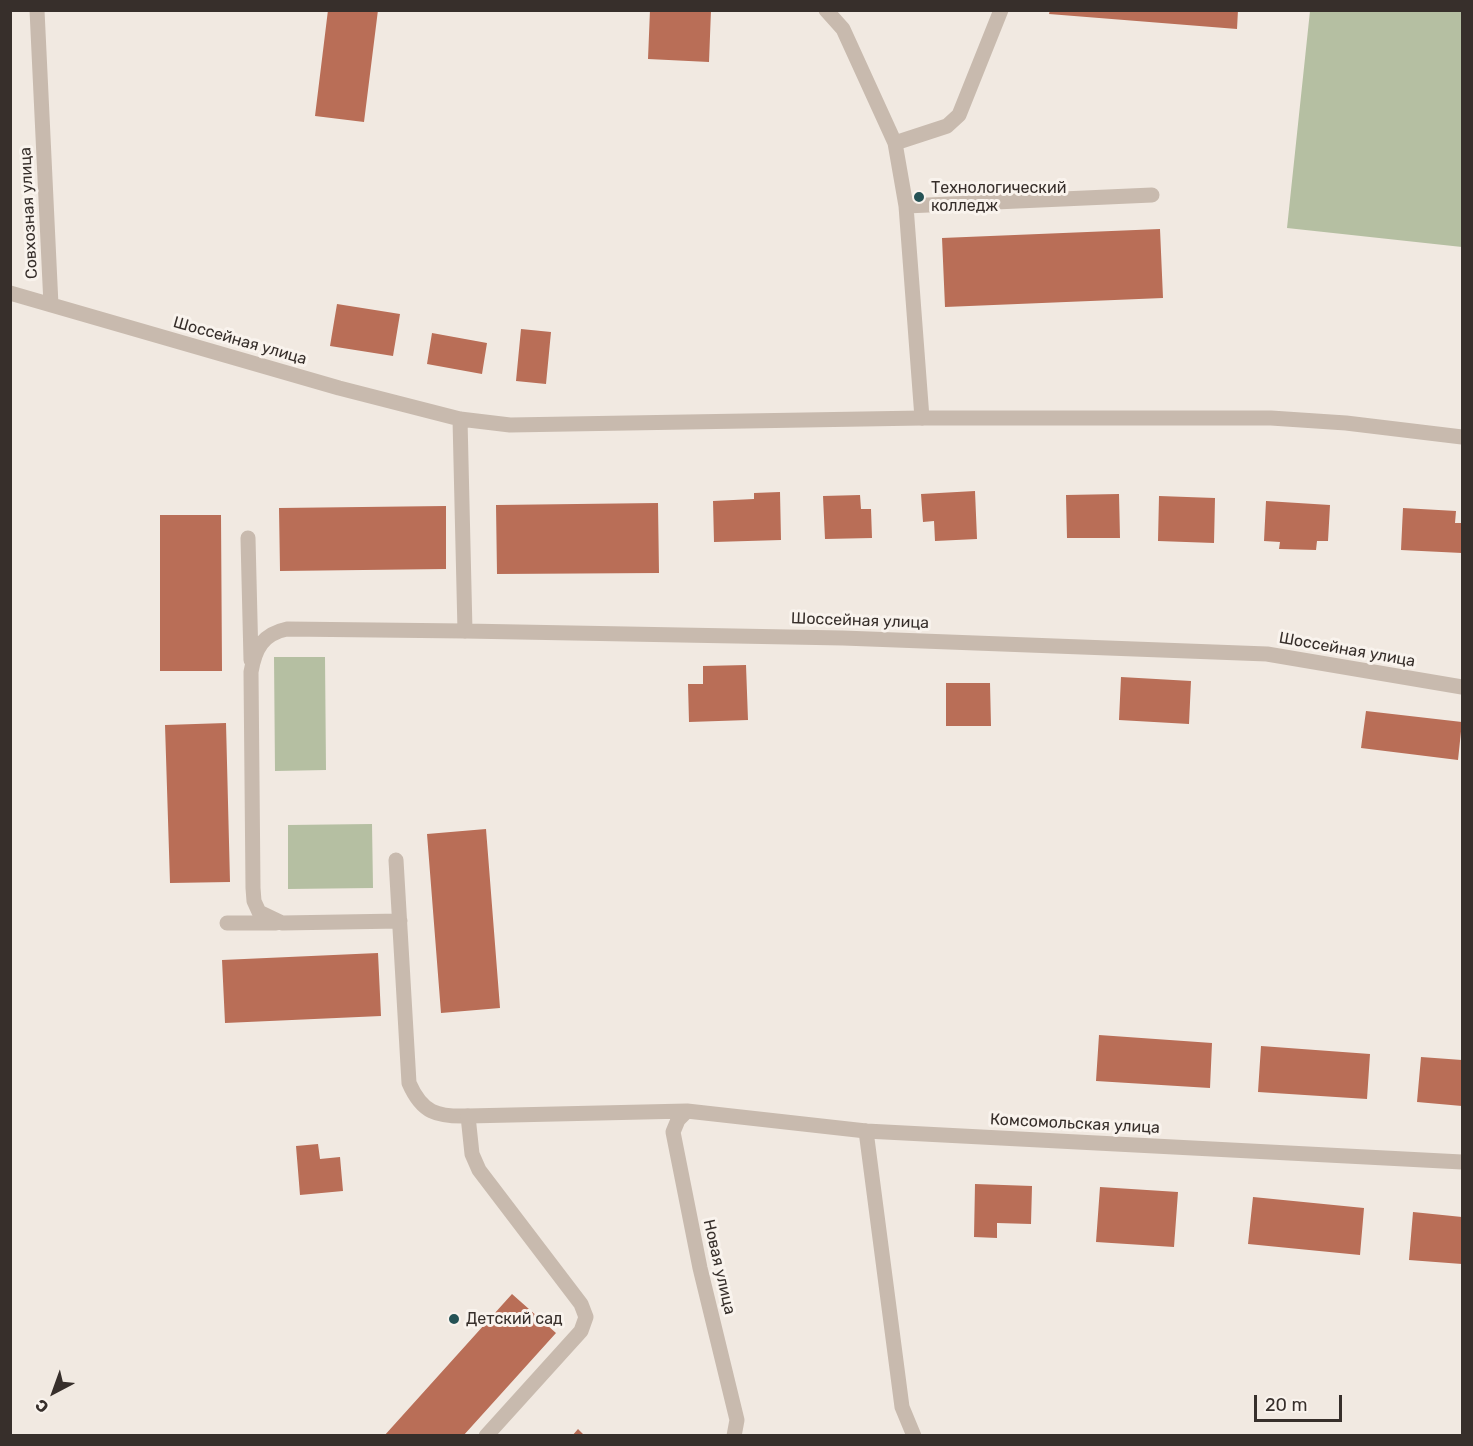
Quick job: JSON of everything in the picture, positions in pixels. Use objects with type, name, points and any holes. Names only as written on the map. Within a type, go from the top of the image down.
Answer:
[{"type":"street","name":"Совхозная улица","points":[[37,10],[51,306]]},
{"type":"street","points":[[826,10],[843,29],[895,143],[906,206],[922,418]]},
{"type":"street","points":[[895,143],[947,126],[959,116],[1001,10]]},
{"type":"street","points":[[906,206],[1152,195]]},
{"type":"street","name":"Шоссейная улица","points":[[10,293],[460,419],[510,425],[922,418],[1270,418],[1346,423],[1462,437]]},
{"type":"street","points":[[460,419],[465,631]]},
{"type":"street","points":[[248,538],[255,901],[259,912],[282,922]]},
{"type":"street","name":"Шоссейная улица","points":[[251,672],[253,657],[261,641],[273,632],[287,628],[843,638],[1268,654],[1462,687]]},
{"type":"street","name":"Комсомольская улица","points":[[396,860],[409,1083],[415,1098],[426,1109],[450,1117],[687,1111],[866,1131],[1462,1162]]},
{"type":"street","points":[[227,923],[400,921]]},
{"type":"street","name":"Новая улица","points":[[687,1111],[678,1120],[673,1132],[700,1268],[737,1420],[734,1436]]},
{"type":"street","points":[[468,1116],[472,1154],[479,1170],[581,1304],[586,1317],[581,1330],[486,1436]]},
{"type":"street","points":[[866,1131],[902,1407],[914,1436]]},
{"type":"green space","points":[[1310,11],[1462,11],[1462,247],[1287,228]]},
{"type":"green space","points":[[274,657],[325,657],[326,770],[275,771]]},
{"type":"green space","points":[[372,824],[373,888],[288,889],[288,825]]},
{"type":"building","points":[[328,10],[378,10],[364,122],[315,116]]},
{"type":"building","points":[[650,10],[711,10],[709,62],[648,59]]},
{"type":"building","points":[[1050,10],[1238,10],[1237,29],[1049,14]]},
{"type":"building","points":[[1160,229],[1163,298],[945,307],[942,238]]},
{"type":"building","points":[[337,304],[400,314],[393,356],[330,346]]},
{"type":"building","points":[[521,329],[551,332],[546,384],[516,381]]},
{"type":"building","points":[[432,333],[487,343],[482,374],[427,364]]},
{"type":"building","points":[[975,491],[977,539],[935,541],[934,521],[923,522],[921,494]]},
{"type":"building","points":[[780,492],[781,540],[714,542],[713,501],[754,499],[754,493]]},
{"type":"building","points":[[1119,494],[1120,538],[1067,538],[1066,495]]},
{"type":"building","points":[[860,495],[861,509],[871,509],[872,538],[825,539],[823,496]]},
{"type":"building","points":[[1159,496],[1215,498],[1214,543],[1158,541]]},
{"type":"building","points":[[1266,501],[1330,505],[1328,541],[1317,541],[1316,550],[1279,549],[1280,542],[1264,541]]},
{"type":"building","points":[[658,503],[659,573],[497,574],[496,505]]},
{"type":"building","points":[[446,506],[446,569],[280,571],[279,508]]},
{"type":"building","points":[[1403,508],[1456,511],[1455,523],[1462,523],[1462,553],[1401,550]]},
{"type":"building","points":[[160,515],[221,515],[222,671],[160,671]]},
{"type":"building","points":[[746,665],[748,720],[689,722],[688,684],[703,684],[703,666]]},
{"type":"building","points":[[1121,677],[1191,681],[1189,724],[1119,720]]},
{"type":"building","points":[[946,683],[990,683],[991,726],[946,726]]},
{"type":"building","points":[[1366,711],[1462,722],[1458,760],[1361,748]]},
{"type":"building","points":[[226,723],[230,882],[170,883],[165,725]]},
{"type":"building","points":[[486,829],[500,1008],[441,1013],[427,834]]},
{"type":"building","points":[[378,953],[381,1016],[225,1023],[222,960]]},
{"type":"building","points":[[1099,1035],[1212,1043],[1210,1088],[1096,1081]]},
{"type":"building","points":[[1261,1046],[1370,1054],[1367,1099],[1258,1092]]},
{"type":"building","points":[[1421,1057],[1462,1060],[1462,1106],[1417,1102]]},
{"type":"building","points":[[318,1144],[320,1159],[340,1157],[343,1191],[300,1195],[296,1146]]},
{"type":"building","points":[[975,1184],[1032,1186],[1031,1224],[997,1223],[997,1238],[974,1237]]},
{"type":"building","points":[[1100,1187],[1178,1192],[1174,1247],[1096,1242]]},
{"type":"building","points":[[1253,1197],[1364,1208],[1360,1255],[1248,1244]]},
{"type":"building","points":[[1413,1212],[1462,1217],[1462,1264],[1409,1260]]},
{"type":"building","points":[[512,1294],[556,1333],[463,1436],[384,1436]]},
{"type":"building","points":[[578,1429],[585,1436],[572,1436]]},
{"type":"place","name":"Технологический колледж","points":[[919,197]]},
{"type":"place","name":"Детский сад","points":[[454,1319]]}]
